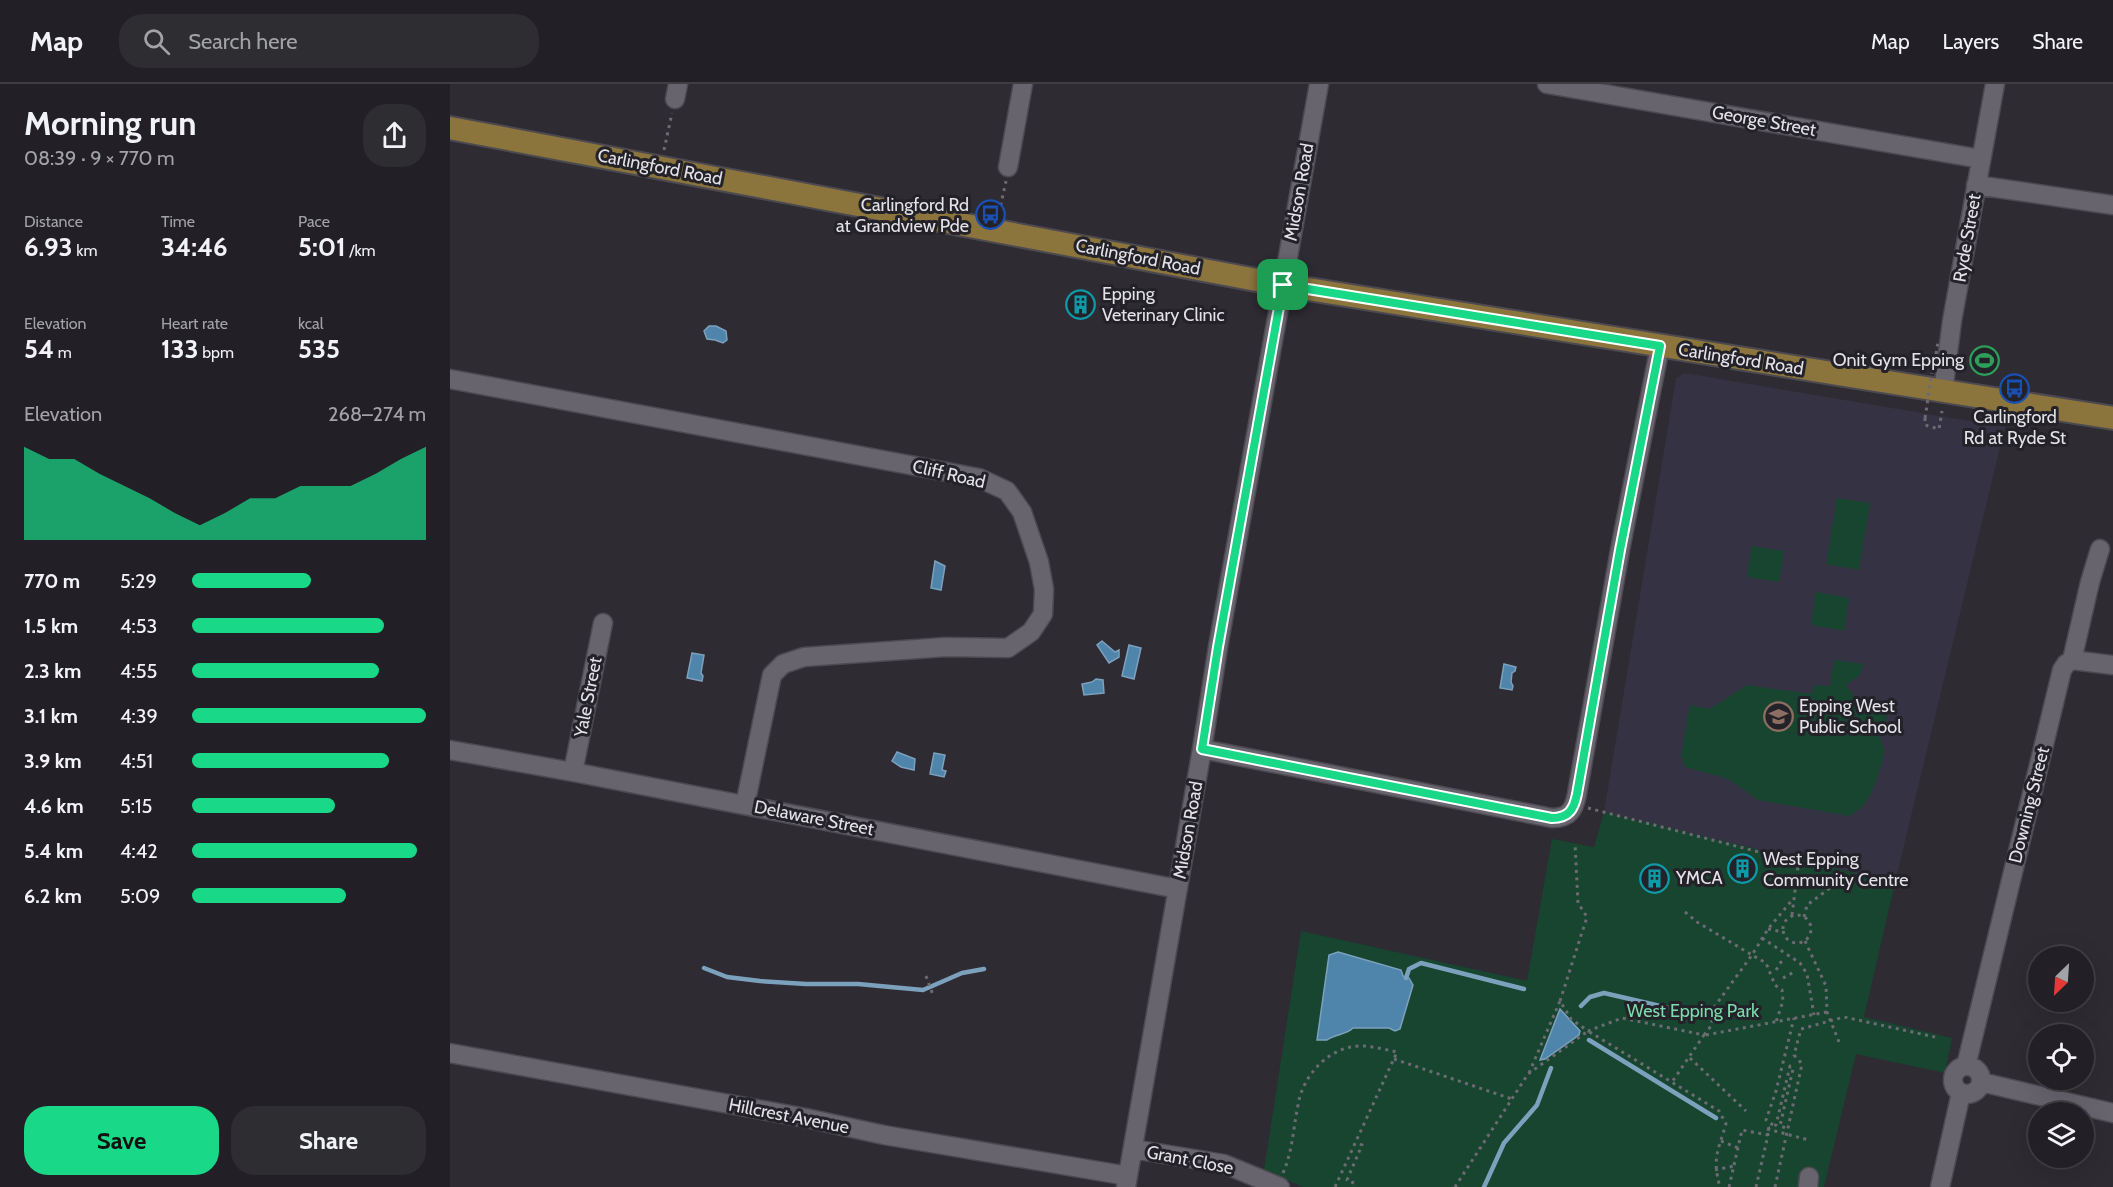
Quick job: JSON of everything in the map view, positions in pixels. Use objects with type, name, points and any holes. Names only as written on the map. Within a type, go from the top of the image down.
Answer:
[{"type":"main road","name":"Carlingford Road","points":[[450,128],[1283,285],[1660,346],[1942,401],[2113,418]]},
{"type":"street","points":[[1008,168],[1023,84]]},
{"type":"street","name":"Midson Road","points":[[1127,1182],[1218,647],[1319,84]]},
{"type":"street","name":"George Street","points":[[1547,84],[1981,159]]},
{"type":"street","name":"Ryde Street","points":[[1942,401],[1952,321],[1995,84]]},
{"type":"street","points":[[1976,185],[2113,205]]},
{"type":"street","points":[[1202,749],[1561,818],[1568,814],[1575,804],[1620,550],[1660,346]]},
{"type":"street","name":"Cliff Road","points":[[450,379],[979,478],[1006,491],[1022,512],[1039,562],[1044,588],[1043,614],[1031,632],[1008,648],[946,647],[804,657],[783,664],[772,675],[745,805]]},
{"type":"street","name":"Downing Street","points":[[1966,1066],[2062,670],[2072,660],[2100,549]]},
{"type":"street","name":"Yale Street","points":[[573,772],[603,623]]},
{"type":"street","points":[[2072,660],[2113,665]]},
{"type":"street","name":"Delaware Street","points":[[450,750],[1178,889]]},
{"type":"street","name":"Hillcrest Avenue","points":[[450,1053],[806,1118],[1127,1182]]},
{"type":"street","points":[[1966,1066],[1977,1071],[1981,1082],[1978,1089],[1972,1093],[1961,1093],[1954,1084],[1953,1077],[1958,1070],[1966,1066]]},
{"type":"street","points":[[1981,1082],[2113,1113]]},
{"type":"street","points":[[1940,1187],[1961,1093]]},
{"type":"street","name":"Grant Close","points":[[1133,1149],[1224,1164],[1282,1179]]},
{"type":"path","points":[[661,167],[676,92]]},
{"type":"path","points":[[996,230],[1008,168]]},
{"type":"path","points":[[1936,354],[1938,342]]},
{"type":"path","points":[[1934,365],[1925,425],[1939,429],[1942,401]]},
{"type":"path","points":[[1575,804],[1798,861],[1792,915],[1786,920],[1784,932],[1785,937],[1792,942],[1805,941],[1811,933],[1808,920],[1792,915]]},
{"type":"path","points":[[1455,1187],[1528,1074],[1560,1001],[1587,917],[1578,903],[1575,843]]},
{"type":"path","points":[[1804,917],[1807,905],[1837,883],[1842,872]]},
{"type":"path","points":[[1672,1082],[1711,1026],[1715,1006],[1768,929],[1794,899]]},
{"type":"path","points":[[1685,912],[1697,922],[1766,963],[1775,985],[1782,990],[1783,1002],[1776,1022]]},
{"type":"path","points":[[1768,929],[1784,932]]},
{"type":"path","points":[[1762,938],[1800,963],[1806,974],[1814,1015]]},
{"type":"path","points":[[1805,941],[1826,986],[1827,1012],[1839,1042]]},
{"type":"path","points":[[1776,970],[1782,960]]},
{"type":"path","points":[[1783,978],[1796,971]]},
{"type":"path","points":[[926,977],[933,995]]},
{"type":"path","points":[[1560,1001],[1571,1019],[1588,1031],[1719,1111],[1726,1124],[1715,1155],[1715,1170],[1720,1187]]},
{"type":"path","points":[[1528,1074],[1588,1031],[1622,1018],[1704,1035],[1827,1012]]},
{"type":"path","points":[[1775,1187],[1802,1064],[1794,1055],[1801,1029],[1844,1017],[1935,1037]]},
{"type":"path","points":[[1773,1125],[1766,1120],[1776,1092],[1794,1018]]},
{"type":"path","points":[[1282,1179],[1291,1154],[1298,1103],[1310,1073],[1333,1054],[1349,1048],[1364,1046],[1397,1052],[1335,1187]]},
{"type":"path","points":[[1690,1058],[1746,1111]]},
{"type":"path","points":[[1394,1059],[1512,1099]]},
{"type":"path","points":[[1767,1129],[1776,1125],[1790,1066],[1793,1069],[1780,1126],[1789,1129]]},
{"type":"path","points":[[1756,1187],[1768,1135],[1767,1129]]},
{"type":"path","points":[[1767,1129],[1809,1140]]},
{"type":"path","points":[[1729,1187],[1742,1130],[1768,1135]]},
{"type":"path","points":[[1721,1141],[1738,1148]]},
{"type":"path","points":[[1354,1183],[1347,1180],[1362,1145],[1356,1142]]},
{"type":"path","points":[[1715,1170],[1734,1166]]},
{"type":"shaded area","name":"Epping West Public School","points":[[1685,373],[2005,427],[1895,883],[1604,812],[1676,378]]},
{"type":"green space","points":[[1837,498],[1870,503],[1859,570],[1826,564]]},
{"type":"green space","points":[[1752,546],[1784,551],[1779,582],[1747,577]]},
{"type":"green space","points":[[1816,592],[1849,598],[1844,631],[1811,625]]},
{"type":"green space","points":[[1834,660],[1865,664],[1860,675],[1847,684],[1856,705],[1860,707],[1863,704],[1879,711],[1889,702],[1885,712],[1887,718],[1879,735],[1884,748],[1880,768],[1867,801],[1857,811],[1849,816],[1758,800],[1728,779],[1685,767],[1681,756],[1690,705],[1710,709],[1747,685],[1810,694],[1815,685],[1830,686]]},
{"type":"green space","name":"West Epping Park","points":[[1604,812],[1895,883],[1864,1017],[1952,1038],[1945,1073],[1856,1054],[1824,1187],[1303,1187],[1264,1170],[1301,931],[1527,981],[1552,839],[1594,847]]},
{"type":"water","points":[[709,326],[716,326],[726,331],[727,340],[723,343],[707,339],[704,331]]},
{"type":"water","points":[[935,561],[945,566],[941,590],[931,588]]},
{"type":"water","points":[[1102,641],[1115,652],[1119,650],[1119,657],[1109,663],[1097,645]]},
{"type":"water","points":[[1129,645],[1141,648],[1134,679],[1122,676]]},
{"type":"water","points":[[692,653],[704,655],[702,681],[687,678]]},
{"type":"water","points":[[1504,664],[1516,667],[1512,673],[1512,690],[1500,688]]},
{"type":"water","points":[[1096,679],[1103,680],[1104,693],[1084,695],[1082,684]]},
{"type":"water","points":[[897,752],[915,759],[914,770],[901,767],[892,761]]},
{"type":"water","points":[[934,753],[945,755],[942,770],[946,771],[944,777],[930,774]]},
{"type":"water","points":[[1338,952],[1401,970],[1403,976],[1409,978],[1413,985],[1400,1029],[1395,1031],[1389,1028],[1353,1028],[1327,1040],[1317,1040],[1329,955]]},
{"type":"water","points":[[1560,1009],[1580,1031],[1579,1035],[1545,1059],[1540,1060]]},
{"type":"waterway","points":[[1406,978],[1409,969],[1421,963],[1524,989]]},
{"type":"waterway","points":[[704,968],[727,977],[760,981],[858,984],[923,990],[962,973],[984,969]]},
{"type":"waterway","points":[[1581,1006],[1590,997],[1604,993],[1699,1015]]},
{"type":"waterway","points":[[1589,1040],[1716,1118]]},
{"type":"waterway","points":[[1484,1187],[1504,1143],[1537,1105],[1551,1068]]},
{"type":"place","name":"Carlingford Rd at Grandview Pde","points":[[990,215]]},
{"type":"place","name":"Epping Veterinary Clinic","points":[[1081,304]]},
{"type":"place","name":"Onit Gym Epping","points":[[1985,360]]},
{"type":"place","name":"Carlingford Rd at Ryde St","points":[[2015,388]]},
{"type":"place","name":"Epping West Public School","points":[[1778,716]]},
{"type":"place","name":"West Epping Community Centre","points":[[1742,869]]},
{"type":"place","name":"YMCA","points":[[1655,878]]},
{"type":"route","points":[[1283,285],[1660,346],[1620,550],[1575,804],[1568,814],[1561,818],[1202,749],[1283,285]]}]
